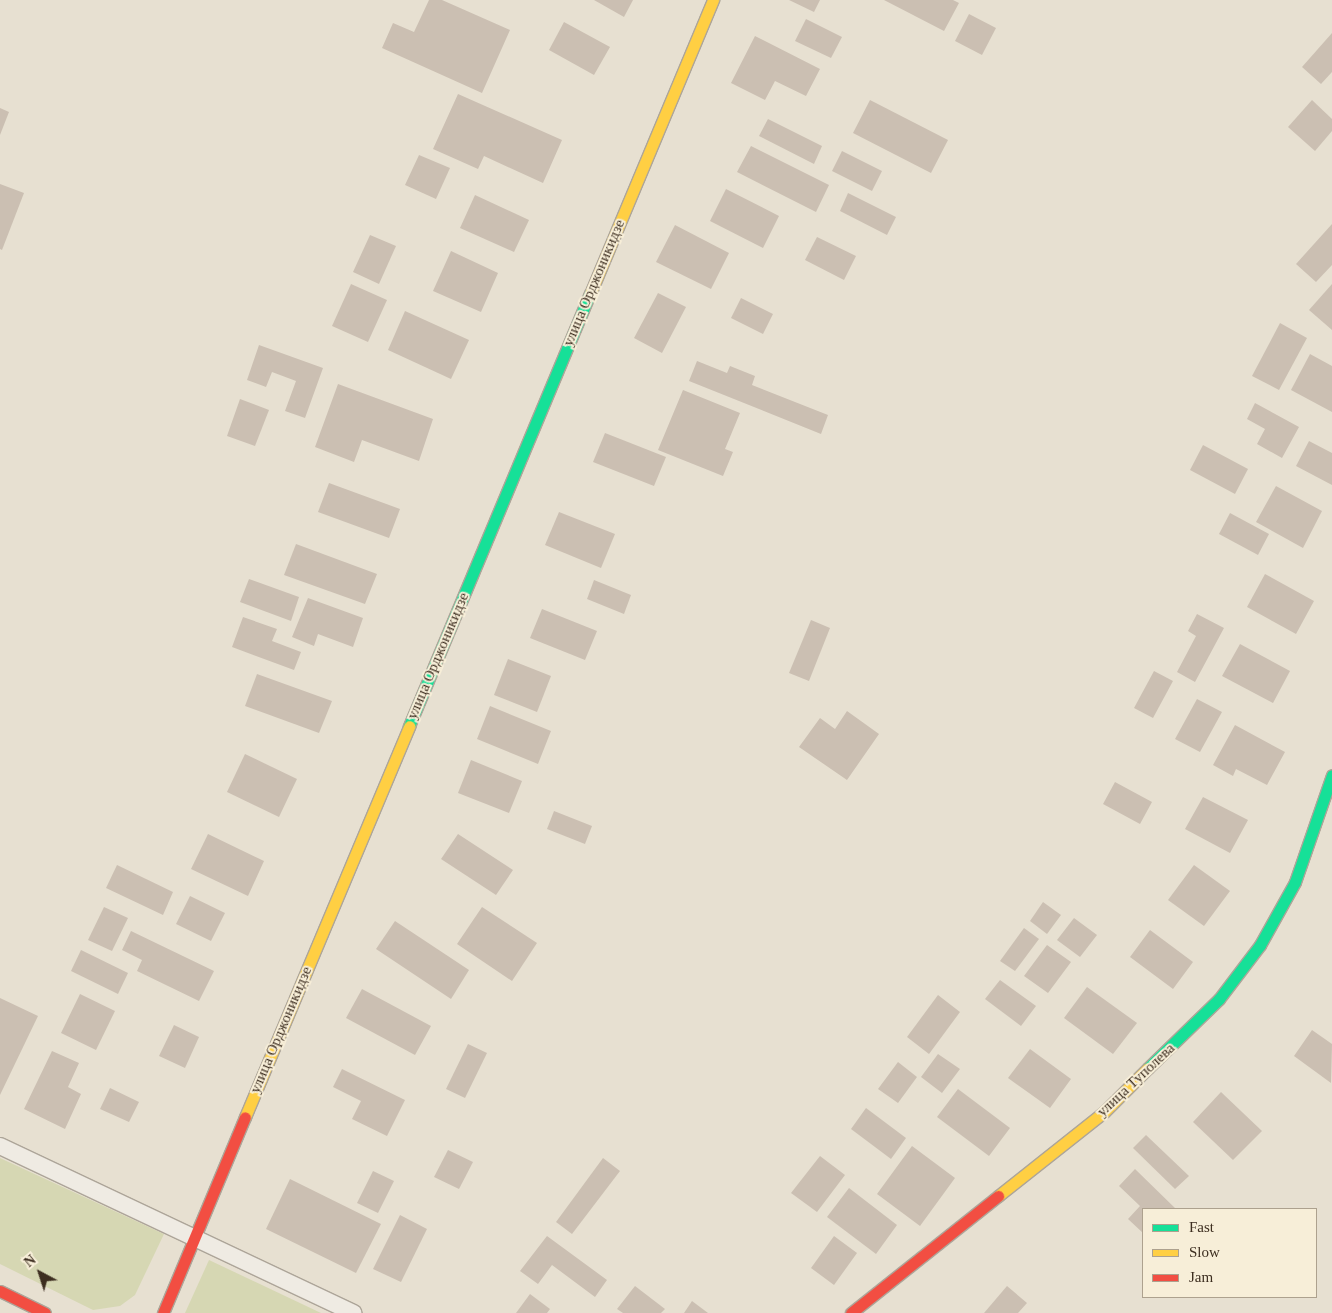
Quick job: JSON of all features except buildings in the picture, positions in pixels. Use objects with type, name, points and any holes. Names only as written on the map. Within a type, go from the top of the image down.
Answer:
[{"type":"street","name":"улица Орджоникидзе","points":[[163,1313],[713,0]]},
{"type":"street","name":"улица Туполева","points":[[851,1313],[1104,1112],[1219,999],[1260,945],[1295,882],[1332,775]]},
{"type":"street","points":[[0,1291],[45,1313]]},
{"type":"lane","points":[[0,1146],[353,1313]]},
{"type":"green space","points":[[0,1158],[164,1234],[135,1295],[120,1306],[93,1310],[0,1264]]},
{"type":"green space","points":[[209,1260],[321,1313],[185,1313]]},
{"type":"traffic: fast","points":[[409,726],[590,294]]},
{"type":"traffic: fast","points":[[1148,1068],[1219,999],[1260,945],[1295,882],[1332,775]]},
{"type":"traffic: slow","points":[[590,294],[713,0]]},
{"type":"traffic: slow","points":[[245,1117],[409,726]]},
{"type":"traffic: slow","points":[[998,1196],[1104,1112],[1148,1068]]},
{"type":"traffic: jam","points":[[163,1313],[245,1117]]},
{"type":"traffic: jam","points":[[851,1313],[998,1196]]},
{"type":"traffic: jam","points":[[0,1291],[45,1313]]}]
